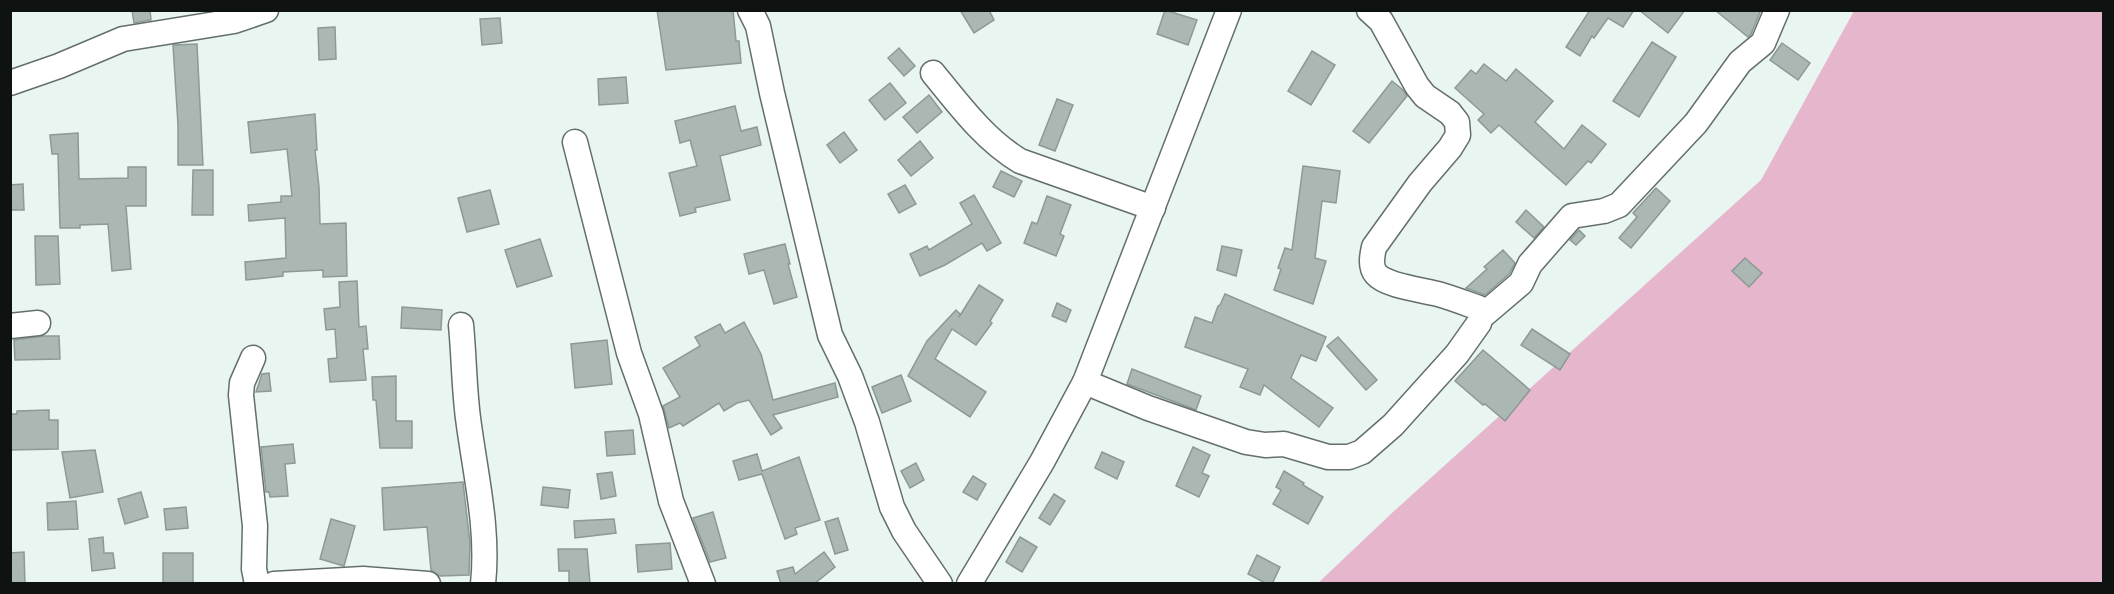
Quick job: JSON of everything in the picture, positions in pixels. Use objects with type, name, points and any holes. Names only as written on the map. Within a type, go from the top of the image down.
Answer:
[{"type":"street","points":[[10,83],[59,66],[123,39],[234,21],[266,10]]},
{"type":"street","points":[[750,10],[758,26],[774,105],[830,335],[850,376],[867,422],[892,507],[904,531],[940,584]]},
{"type":"street","points":[[969,584],[1042,462],[1085,382],[1228,10]]},
{"type":"street","points":[[1085,382],[1148,408],[1246,442],[1265,445],[1284,444],[1328,457],[1349,457],[1362,452],[1393,425],[1457,354],[1479,323],[1481,317],[1479,308],[1438,294],[1386,281],[1377,274],[1373,266],[1374,247],[1458,135],[1456,122],[1450,113],[1425,96],[1417,86],[1381,21],[1369,10]]},
{"type":"street","points":[[1481,317],[1521,283],[1530,264],[1572,216],[1604,212],[1619,205],[1696,123],[1740,62],[1763,43],[1776,10]]},
{"type":"street","points":[[933,73],[968,116],[1005,152],[1020,161],[1153,208]]},
{"type":"street","points":[[575,142],[629,353],[652,420],[670,501],[703,584]]},
{"type":"street","points":[[10,326],[38,323]]},
{"type":"street","points":[[460,325],[468,417],[481,506],[485,564],[483,584]]},
{"type":"street","points":[[253,358],[242,383],[241,395],[255,526],[254,561],[257,584]]},
{"type":"street","points":[[274,584],[363,579],[428,584]]},
{"type":"shaded area","points":[[1854,11],[2103,11],[2103,583],[1317,584],[1393,512],[1761,180]]},
{"type":"building","points":[[132,10],[150,10],[151,20],[134,23]]},
{"type":"building","points":[[657,10],[733,10],[741,63],[666,70]]},
{"type":"building","points":[[960,10],[989,10],[994,20],[974,33]]},
{"type":"building","points":[[1165,10],[1197,20],[1188,45],[1157,34]]},
{"type":"building","points":[[1590,10],[1634,10],[1623,27],[1608,18],[1594,38],[1592,36],[1580,56],[1566,47]]},
{"type":"building","points":[[1639,10],[1685,10],[1668,33]]},
{"type":"building","points":[[1715,10],[1761,10],[1748,37]]},
{"type":"building","points":[[500,18],[502,43],[482,45],[480,19]]},
{"type":"building","points":[[335,27],[336,59],[319,60],[318,28]]},
{"type":"building","points":[[1652,42],[1676,57],[1639,117],[1613,101]]},
{"type":"building","points":[[1782,43],[1810,63],[1798,80],[1770,60]]},
{"type":"building","points":[[197,44],[203,165],[178,165],[173,45]]},
{"type":"building","points":[[899,48],[915,66],[904,76],[888,58]]},
{"type":"building","points":[[1312,51],[1335,65],[1311,105],[1288,91]]},
{"type":"building","points":[[1484,64],[1506,81],[1516,69],[1553,101],[1535,122],[1564,149],[1582,125],[1606,144],[1591,163],[1588,161],[1566,185],[1499,125],[1491,133],[1478,120],[1484,114],[1455,88],[1471,70],[1476,74]]},
{"type":"building","points":[[626,77],[628,103],[599,105],[598,79]]},
{"type":"building","points":[[1392,81],[1407,96],[1369,143],[1353,131]]},
{"type":"building","points":[[890,83],[906,103],[885,120],[869,100]]},
{"type":"building","points":[[929,95],[942,112],[917,133],[903,117]]},
{"type":"building","points":[[1057,99],[1073,105],[1055,151],[1039,145]]},
{"type":"building","points":[[735,106],[741,131],[757,127],[761,145],[720,156],[730,200],[695,208],[696,212],[680,216],[669,173],[697,166],[690,140],[680,143],[675,121]]},
{"type":"building","points":[[315,114],[320,224],[346,223],[347,276],[323,277],[323,270],[283,272],[283,276],[246,280],[245,262],[286,258],[285,218],[249,221],[248,205],[281,202],[281,196],[292,196],[287,149],[251,153],[248,122]]},
{"type":"building","points":[[844,132],[857,150],[840,163],[827,145]]},
{"type":"building","points":[[78,133],[79,179],[128,178],[128,167],[146,167],[146,206],[126,206],[131,269],[112,271],[108,224],[60,228],[58,154],[52,154],[50,135]]},
{"type":"building","points":[[920,141],[933,158],[911,176],[898,160]]},
{"type":"building","points":[[1303,166],[1340,171],[1336,203],[1322,201],[1315,258],[1326,261],[1313,304],[1274,290],[1285,248],[1292,250]]},
{"type":"building","points":[[193,170],[213,170],[213,215],[192,215]]},
{"type":"building","points":[[1001,171],[1022,181],[1014,197],[993,187]]},
{"type":"building","points":[[23,184],[24,210],[10,210],[10,185]]},
{"type":"building","points":[[905,185],[916,204],[899,213],[888,194]]},
{"type":"building","points":[[1656,188],[1670,201],[1631,248],[1619,238],[1637,217],[1633,213]]},
{"type":"building","points":[[490,190],[499,224],[467,232],[458,198]]},
{"type":"building","points":[[974,195],[1001,243],[987,251],[982,243],[945,265],[920,276],[910,254],[927,246],[929,250],[972,224],[960,203]]},
{"type":"building","points":[[1047,196],[1071,205],[1060,234],[1064,236],[1056,256],[1024,243],[1032,222],[1037,224]]},
{"type":"building","points":[[1526,210],[1544,227],[1534,238],[1516,222]]},
{"type":"building","points":[[1579,230],[1585,236],[1576,245],[1570,240]]},
{"type":"building","points":[[35,236],[58,236],[60,284],[36,285]]},
{"type":"building","points":[[540,239],[552,276],[517,287],[505,250]]},
{"type":"building","points":[[785,244],[797,297],[774,304],[764,270],[749,274],[744,254]]},
{"type":"building","points":[[1222,246],[1242,250],[1236,276],[1217,270]]},
{"type":"building","points":[[1503,250],[1515,263],[1509,274],[1485,295],[1466,288],[1487,269],[1484,267]]},
{"type":"building","points":[[1745,258],[1762,273],[1749,287],[1732,271]]},
{"type":"building","points":[[357,281],[359,327],[366,326],[368,349],[363,349],[366,380],[330,382],[328,359],[337,358],[335,329],[326,330],[324,309],[340,307],[339,282]]},
{"type":"building","points":[[979,285],[1003,300],[990,321],[992,323],[976,345],[952,329],[935,359],[986,392],[970,417],[908,376],[927,341],[956,310],[960,314],[959,317]]},
{"type":"building","points":[[1225,294],[1326,337],[1316,361],[1301,355],[1291,378],[1333,408],[1319,427],[1264,385],[1260,395],[1240,387],[1248,369],[1185,347],[1195,317],[1212,323]]},
{"type":"building","points":[[1057,303],[1071,310],[1066,322],[1052,316]]},
{"type":"building","points":[[402,307],[442,310],[441,330],[401,328]]},
{"type":"building","points":[[744,322],[761,354],[773,400],[835,383],[838,397],[773,415],[782,428],[771,435],[749,400],[737,403],[724,411],[719,403],[683,426],[680,423],[669,428],[663,406],[680,397],[663,368],[700,346],[695,337],[720,324],[725,333]]},
{"type":"building","points":[[1532,329],[1570,354],[1560,370],[1521,345]]},
{"type":"building","points":[[59,336],[60,359],[15,360],[14,340]]},
{"type":"building","points":[[1338,337],[1377,380],[1366,390],[1327,346]]},
{"type":"building","points":[[607,340],[612,384],[575,388],[571,344]]},
{"type":"building","points":[[1483,350],[1530,390],[1505,421],[1455,381]]},
{"type":"building","points":[[1132,369],[1201,396],[1196,410],[1127,384]]},
{"type":"building","points":[[269,373],[271,391],[256,392],[262,374]]},
{"type":"building","points":[[901,375],[911,401],[882,413],[872,387]]},
{"type":"building","points":[[396,376],[396,421],[412,421],[412,448],[380,448],[372,377]]},
{"type":"building","points":[[49,410],[49,420],[58,420],[58,449],[10,450],[10,414],[17,414],[17,411]]},
{"type":"building","points":[[633,430],[635,454],[607,456],[605,432]]},
{"type":"building","points":[[293,444],[295,463],[285,464],[288,496],[270,497],[269,492],[266,492],[261,447]]},
{"type":"building","points":[[1193,447],[1210,455],[1202,473],[1209,476],[1199,497],[1176,486]]},
{"type":"building","points":[[95,450],[103,492],[70,498],[62,452]]},
{"type":"building","points":[[1102,452],[1124,462],[1117,479],[1095,468]]},
{"type":"building","points":[[757,454],[762,471],[799,457],[820,520],[795,528],[797,534],[785,539],[762,474],[739,480],[733,461]]},
{"type":"building","points":[[916,463],[924,480],[910,488],[901,471]]},
{"type":"building","points":[[1284,471],[1323,497],[1308,524],[1273,504],[1281,490],[1276,487]]},
{"type":"building","points":[[612,472],[616,496],[601,499],[597,474]]},
{"type":"building","points":[[973,476],[986,484],[977,500],[963,492]]},
{"type":"building","points":[[463,482],[470,543],[469,575],[440,576],[431,570],[427,527],[384,530],[382,488]]},
{"type":"building","points":[[543,487],[570,490],[568,508],[541,505]]},
{"type":"building","points":[[141,492],[148,517],[125,524],[118,499]]},
{"type":"building","points":[[1054,494],[1065,501],[1050,525],[1039,518]]},
{"type":"building","points":[[76,501],[78,529],[48,530],[47,503]]},
{"type":"building","points":[[186,507],[188,528],[166,530],[164,509]]},
{"type":"building","points":[[713,512],[726,558],[710,562],[693,518]]},
{"type":"building","points":[[838,518],[848,550],[835,554],[825,522]]},
{"type":"building","points":[[331,519],[355,526],[344,566],[320,559]]},
{"type":"building","points":[[614,519],[616,533],[575,538],[574,521]]},
{"type":"building","points":[[103,537],[104,553],[113,553],[115,568],[92,571],[89,539]]},
{"type":"building","points":[[1020,537],[1037,547],[1022,572],[1006,562]]},
{"type":"building","points":[[670,543],[672,569],[638,572],[636,545]]},
{"type":"building","points":[[558,549],[587,549],[590,584],[569,584],[569,571],[559,571]]},
{"type":"building","points":[[24,552],[25,584],[10,584],[10,553]]},
{"type":"building","points":[[824,552],[835,567],[814,584],[781,584],[777,571],[793,567],[795,574]]},
{"type":"building","points":[[163,553],[193,553],[193,583],[163,583]]},
{"type":"building","points":[[1257,555],[1280,567],[1272,584],[1267,584],[1248,574]]}]
